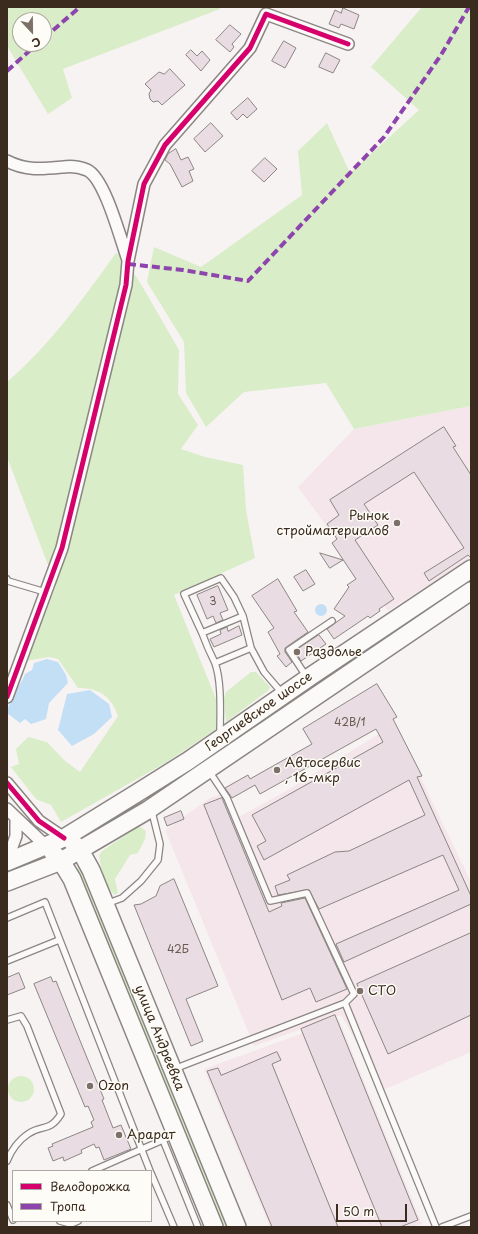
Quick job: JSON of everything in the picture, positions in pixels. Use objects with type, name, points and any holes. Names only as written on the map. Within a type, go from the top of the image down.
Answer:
[{"type":"main road","name":"Георгиевское шоссе","points":[[7,862],[64,838],[137,794],[471,569]]},
{"type":"main road","name":"Георгиевское шоссе","points":[[7,882],[61,861],[148,810],[471,591]]},
{"type":"main road","points":[[64,838],[80,850]]},
{"type":"main road","name":"улица Андреевка","points":[[46,846],[61,861],[72,879],[169,1137],[214,1227]]},
{"type":"main road","name":"улица Андреевка","points":[[80,850],[91,870],[237,1227]]},
{"type":"street","points":[[7,697],[62,548],[126,285],[128,261],[144,184],[165,145],[250,48],[268,10],[348,44]]},
{"type":"street","points":[[7,161],[20,167],[35,170],[71,166],[88,170],[99,181],[128,261]]},
{"type":"street","points":[[309,677],[309,687],[314,692],[322,691]]},
{"type":"street","points":[[7,783],[39,821],[64,838]]},
{"type":"street","points":[[7,809],[46,846]]},
{"type":"street","points":[[7,862],[16,836],[16,819]]},
{"type":"lane","points":[[220,739],[220,696],[215,663],[184,594],[221,578],[234,597],[243,616],[251,648],[264,672],[284,695]]},
{"type":"lane","points":[[7,581],[45,592]]},
{"type":"lane","points":[[202,634],[243,616]]},
{"type":"lane","points":[[309,677],[289,650],[332,621]]},
{"type":"lane","points":[[215,663],[251,648]]},
{"type":"lane","points":[[172,1070],[345,1003],[354,994],[307,893],[270,901],[227,798],[208,770]]},
{"type":"lane","points":[[105,904],[122,898],[141,881],[158,860],[160,844],[153,816],[148,810]]},
{"type":"lane","points":[[7,918],[45,902],[150,1170]]},
{"type":"lane","points":[[7,961],[59,940]]},
{"type":"lane","points":[[345,1003],[436,1227]]},
{"type":"lane","points":[[7,1020],[21,1016],[27,1026],[61,1114],[55,1124],[28,1134],[10,1152],[7,1161]]},
{"type":"lane","points":[[94,1170],[169,1137],[198,1227]]},
{"type":"lane","points":[[152,1174],[174,1227]]},
{"type":"lane","points":[[7,1205],[12,1216]]},
{"type":"lane","points":[[442,1227],[471,1216]]},
{"type":"lane","points":[[61,1223],[71,1224],[76,1222]]},
{"type":"shaded area","name":"Рынок стройматериалов","points":[[471,406],[471,558],[388,611],[298,487],[354,429]]},
{"type":"shaded area","points":[[395,724],[471,882],[471,1052],[383,1090],[341,1015],[254,1046],[165,830],[210,798],[223,794],[237,818],[286,791]]},
{"type":"shaded area","points":[[339,1020],[422,1224],[412,1227],[270,1227],[204,1069]]},
{"type":"green space","points":[[7,7],[220,7],[220,9],[63,69],[72,98],[48,114],[7,46]]},
{"type":"green space","points":[[422,7],[471,7],[471,406],[354,429],[326,383],[244,392],[206,427],[186,393],[184,342],[147,282],[154,247],[201,267],[302,195],[298,151],[327,123],[350,173],[419,110],[371,67]]},
{"type":"green space","points":[[116,253],[124,257],[179,350],[178,394],[198,425],[181,449],[205,457],[243,465],[246,510],[255,558],[174,595],[216,699],[216,729],[167,762],[61,822],[51,805],[36,799],[11,767],[19,764],[16,749],[28,737],[47,742],[64,760],[80,772],[118,716],[112,703],[103,694],[85,688],[78,688],[58,659],[49,657],[26,661],[56,586],[7,457],[7,382],[38,353],[52,337]]},
{"type":"green space","points":[[471,579],[471,585],[319,687],[316,684]]},
{"type":"green space","points":[[251,672],[256,672],[270,687],[269,690],[226,722],[224,698],[226,692]]},
{"type":"green space","points":[[303,693],[306,696],[206,765],[199,765]]},
{"type":"green space","points":[[139,826],[146,831],[145,839],[138,853],[130,855],[115,879],[118,893],[115,895],[108,887],[106,882],[99,855],[102,851]]},
{"type":"green space","points":[[81,867],[229,1227],[223,1227],[76,871],[77,868]]},
{"type":"green space","points":[[21,1076],[30,1080],[34,1089],[30,1098],[21,1102],[12,1098],[8,1089],[12,1080]]},
{"type":"water","points":[[319,604],[323,604],[327,610],[323,616],[319,616],[315,612],[315,608]]},
{"type":"water","points":[[47,659],[58,662],[66,675],[68,683],[49,703],[46,719],[31,724],[25,719],[20,723],[7,713],[11,697],[25,674],[32,670],[34,663]]},
{"type":"water","points":[[90,690],[109,704],[112,717],[94,734],[72,746],[58,730],[67,694]]},
{"type":"building","points":[[343,8],[359,15],[354,29],[341,24],[339,28],[329,24],[335,10],[341,13]]},
{"type":"building","points":[[230,25],[241,34],[232,44],[234,47],[230,52],[216,40]]},
{"type":"building","points":[[284,41],[296,48],[285,68],[272,61]]},
{"type":"building","points":[[191,50],[197,56],[202,51],[210,60],[201,71],[186,55]]},
{"type":"building","points":[[326,53],[340,60],[333,73],[319,67]]},
{"type":"building","points":[[170,69],[185,85],[162,105],[158,101],[153,102],[150,99],[149,94],[151,90],[145,84],[159,72],[164,74]]},
{"type":"building","points":[[248,98],[257,109],[247,118],[243,114],[237,120],[231,113]]},
{"type":"building","points":[[211,123],[223,136],[205,152],[194,139]]},
{"type":"building","points":[[176,149],[181,160],[188,157],[194,169],[189,171],[193,181],[182,187],[170,164],[165,160],[168,154]]},
{"type":"building","points":[[265,158],[277,169],[264,182],[252,171]]},
{"type":"building","points":[[444,427],[456,446],[453,447],[471,475],[471,558],[468,555],[429,581],[424,573],[464,548],[414,472],[364,504],[378,525],[355,540],[394,599],[379,609],[380,611],[370,618],[368,616],[334,639],[327,629],[345,616],[334,609],[349,587],[347,585],[356,579],[332,543],[337,539],[327,524],[339,515],[330,500]]},
{"type":"building","points":[[320,553],[343,560],[330,568]]},
{"type":"building","points":[[306,570],[315,584],[303,591],[294,577]]},
{"type":"building","points":[[278,579],[297,611],[294,612],[308,632],[285,648],[285,652],[292,662],[286,667],[277,656],[280,654],[268,632],[274,628],[252,596]]},
{"type":"building","points":[[218,586],[228,610],[220,613],[223,620],[216,623],[213,616],[207,619],[197,595]]},
{"type":"building","points":[[239,626],[242,635],[214,647],[210,639],[221,634],[220,630],[227,627],[228,631]]},
{"type":"building","points":[[319,635],[326,644],[301,661],[295,651]]},
{"type":"building","points":[[377,684],[397,717],[393,719],[422,776],[417,777],[471,896],[471,904],[344,962],[336,944],[459,890],[443,855],[319,909],[309,890],[278,895],[275,886],[290,880],[287,875],[335,852],[349,851],[425,815],[409,780],[264,860],[257,846],[266,841],[252,815],[383,742],[376,729],[260,794],[255,785],[232,798],[225,788],[248,775],[250,779],[312,744],[303,729]]},
{"type":"building","points":[[222,798],[269,912],[282,906],[281,903],[305,898],[347,989],[316,1002],[310,988],[282,1000],[204,805]]},
{"type":"building","points":[[181,811],[184,819],[167,826],[164,818]]},
{"type":"building","points":[[174,879],[218,986],[186,999],[203,1041],[191,1046],[134,905],[141,904],[156,896],[160,886]]},
{"type":"building","points":[[471,933],[471,1015],[388,1054],[357,984]]},
{"type":"building","points":[[19,973],[25,988],[7,995],[7,978]]},
{"type":"building","points":[[51,977],[53,982],[56,981],[104,1099],[102,1100],[113,1128],[121,1125],[131,1149],[104,1160],[99,1147],[96,1148],[94,1144],[81,1150],[82,1153],[64,1161],[63,1157],[53,1161],[48,1148],[53,1146],[52,1144],[93,1127],[91,1122],[94,1120],[88,1106],[85,1107],[34,984]]},
{"type":"building","points":[[335,1015],[418,1220],[400,1227],[382,1227],[301,1029]]},
{"type":"building","points":[[277,1052],[281,1060],[272,1064],[338,1227],[272,1227],[207,1071],[218,1068],[221,1075]]},
{"type":"marked path","points":[[52,31],[80,7]]},
{"type":"marked path","points":[[128,264],[183,270],[248,281],[384,137],[441,55],[469,7]]},
{"type":"marked path","points":[[7,71],[28,52]]},
{"type":"cycle path","points":[[7,697],[62,548],[126,285],[128,261],[144,184],[165,145],[250,48],[266,14],[348,44]]},
{"type":"cycle path","points":[[7,783],[39,821],[64,838]]},
{"type":"place","name":"Рынок стройматериалов","points":[[397,523]]},
{"type":"place","name":"Раздолье","points":[[297,652]]},
{"type":"place","name":"Автосервис , 16-мкр","points":[[277,770]]},
{"type":"place","name":"СТО","points":[[360,991]]},
{"type":"place","name":"Ozon","points":[[90,1086]]},
{"type":"place","name":"Арарат","points":[[119,1135]]}]
